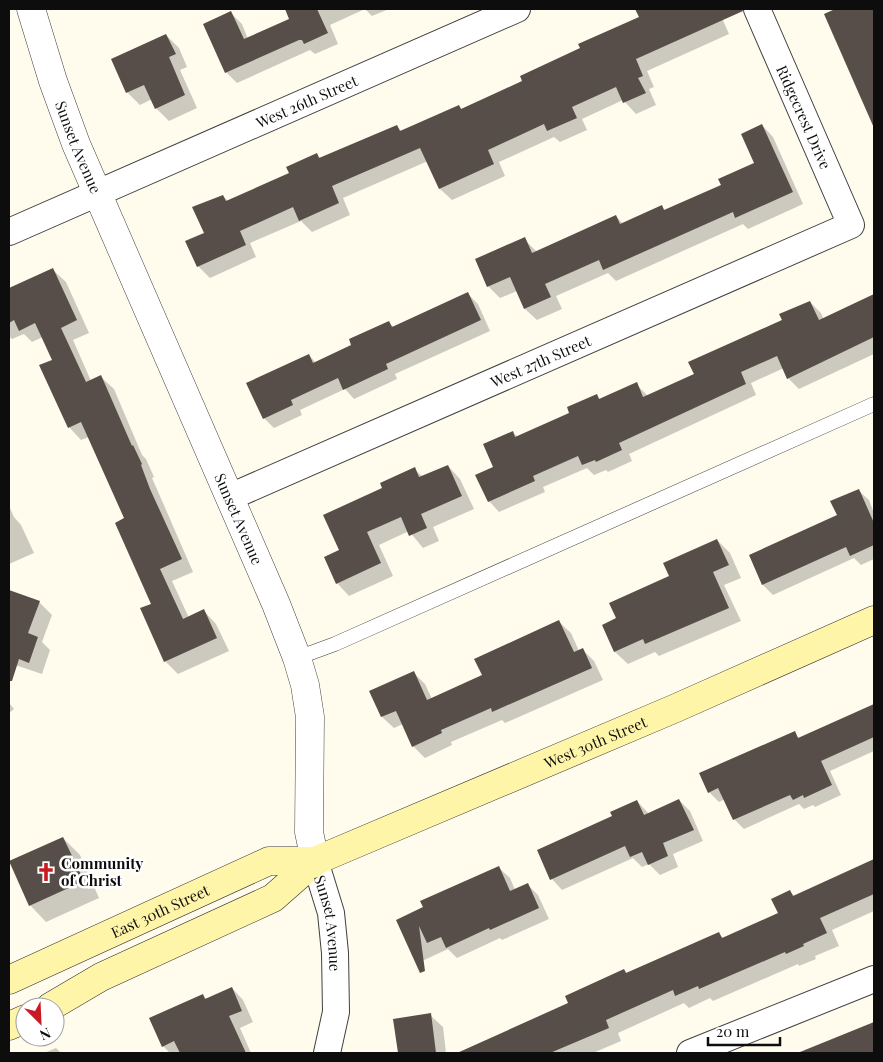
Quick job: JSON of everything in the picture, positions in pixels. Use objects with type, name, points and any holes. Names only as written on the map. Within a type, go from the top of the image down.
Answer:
[{"type":"main road","name":"West 30th Street","points":[[315,861],[676,708],[874,620]]},
{"type":"main road","name":"East 30th Street","points":[[9,980],[269,861],[315,861]]},
{"type":"main road","points":[[65,998],[101,977],[273,898],[315,861]]},
{"type":"street","name":"Sunset Avenue","points":[[31,9],[53,81],[96,193],[280,612],[305,685],[310,717],[309,832],[315,861],[331,912],[335,953],[336,1012],[327,1053]]},
{"type":"street","name":"West 26th Street","points":[[9,232],[516,9]]},
{"type":"street","name":"Ridgecrest Drive","points":[[757,9],[851,226]]},
{"type":"street","name":"West 27th Street","points":[[230,497],[851,226]]},
{"type":"street","points":[[690,1053],[874,979]]},
{"type":"lane","points":[[297,658],[335,644],[874,404]]},
{"type":"building","points":[[285,9],[317,9],[328,33],[304,44],[302,40],[299,40],[225,73],[203,24],[231,11],[244,39],[289,19]]},
{"type":"building","points":[[635,9],[742,9],[743,11],[636,59],[643,76],[638,78],[646,93],[623,103],[616,87],[572,107],[577,118],[547,131],[544,124],[488,150],[494,164],[439,189],[420,148],[332,186],[339,203],[299,221],[293,207],[240,231],[246,245],[197,267],[185,241],[204,233],[192,207],[223,195],[226,201],[289,173],[286,167],[317,153],[319,158],[397,125],[400,131],[459,105],[461,109],[522,81],[520,76],[580,48],[578,44],[639,17]]},
{"type":"building","points":[[835,9],[874,9],[874,128],[824,14]]},
{"type":"building","points":[[166,34],[176,54],[169,57],[185,95],[155,109],[144,85],[126,93],[111,59]]},
{"type":"building","points":[[762,124],[793,192],[735,218],[733,212],[603,270],[599,260],[545,284],[551,297],[524,309],[510,277],[487,287],[475,259],[525,237],[532,253],[616,215],[620,224],[662,205],[664,210],[721,185],[718,179],[754,163],[741,134]]},
{"type":"building","points":[[53,268],[77,320],[61,328],[86,382],[101,375],[132,446],[142,464],[150,489],[182,559],[160,569],[183,619],[204,609],[217,638],[164,662],[140,608],[151,604],[115,523],[124,518],[81,422],[68,428],[39,365],[52,360],[35,323],[19,331],[14,320],[9,323],[9,288]]},
{"type":"building","points":[[468,292],[481,320],[386,364],[388,369],[343,390],[338,378],[291,400],[293,405],[263,419],[246,383],[309,354],[313,363],[351,345],[349,339],[389,321],[392,327]]},
{"type":"building","points":[[874,294],[874,337],[787,379],[777,356],[741,372],[746,384],[619,443],[622,450],[596,462],[595,460],[582,465],[578,456],[533,476],[535,481],[488,502],[475,475],[493,467],[483,444],[513,431],[515,437],[569,413],[567,407],[597,394],[599,399],[637,382],[643,397],[694,374],[688,362],[782,320],[779,314],[810,301],[819,320]]},
{"type":"building","points":[[448,465],[462,496],[421,514],[427,528],[409,536],[401,517],[367,532],[381,563],[336,584],[324,557],[339,550],[323,515],[382,488],[380,483],[415,467],[419,477]]},
{"type":"building","points":[[859,489],[874,523],[874,545],[850,556],[846,547],[762,585],[749,555],[837,515],[830,501]]},
{"type":"building","points":[[717,539],[729,565],[713,572],[729,608],[645,644],[643,639],[614,652],[602,625],[616,618],[609,603],[669,576],[663,563]]},
{"type":"building","points":[[9,590],[40,601],[28,633],[38,637],[29,663],[19,659],[12,681],[9,681]]},
{"type":"building","points":[[559,620],[574,652],[583,648],[592,668],[492,712],[491,708],[441,730],[442,733],[412,747],[396,711],[381,717],[369,691],[414,671],[427,700],[482,675],[474,659]]},
{"type":"building","points":[[874,704],[874,737],[821,761],[832,785],[804,798],[803,795],[793,800],[790,795],[733,820],[718,788],[708,793],[699,773],[795,731],[798,738]]},
{"type":"building","points":[[679,799],[694,830],[663,843],[668,856],[648,865],[642,852],[630,857],[625,846],[550,880],[537,850],[612,816],[610,812],[637,800],[644,815]]},
{"type":"building","name":"Community of Christ","points":[[63,837],[84,881],[29,906],[9,861]]},
{"type":"building","points":[[874,859],[874,894],[820,918],[827,933],[803,944],[804,946],[786,954],[785,952],[699,989],[698,986],[675,996],[673,990],[606,1020],[609,1028],[550,1053],[457,1053],[568,1003],[565,996],[624,969],[626,973],[719,932],[722,938],[778,913],[771,899],[790,890],[793,896]]},
{"type":"building","points":[[499,866],[510,891],[528,883],[539,908],[446,948],[441,937],[427,943],[419,926],[425,971],[420,973],[396,920],[423,907],[420,901]]},
{"type":"building","points":[[232,987],[242,1011],[229,1016],[246,1053],[180,1053],[174,1041],[162,1047],[149,1018],[203,994],[205,999]]},
{"type":"building","points":[[431,1013],[436,1053],[398,1053],[393,1019]]},
{"type":"building","points":[[874,1022],[874,1053],[800,1053],[800,1052]]},
{"type":"place","name":"Community of Christ","points":[[46,872]]}]
